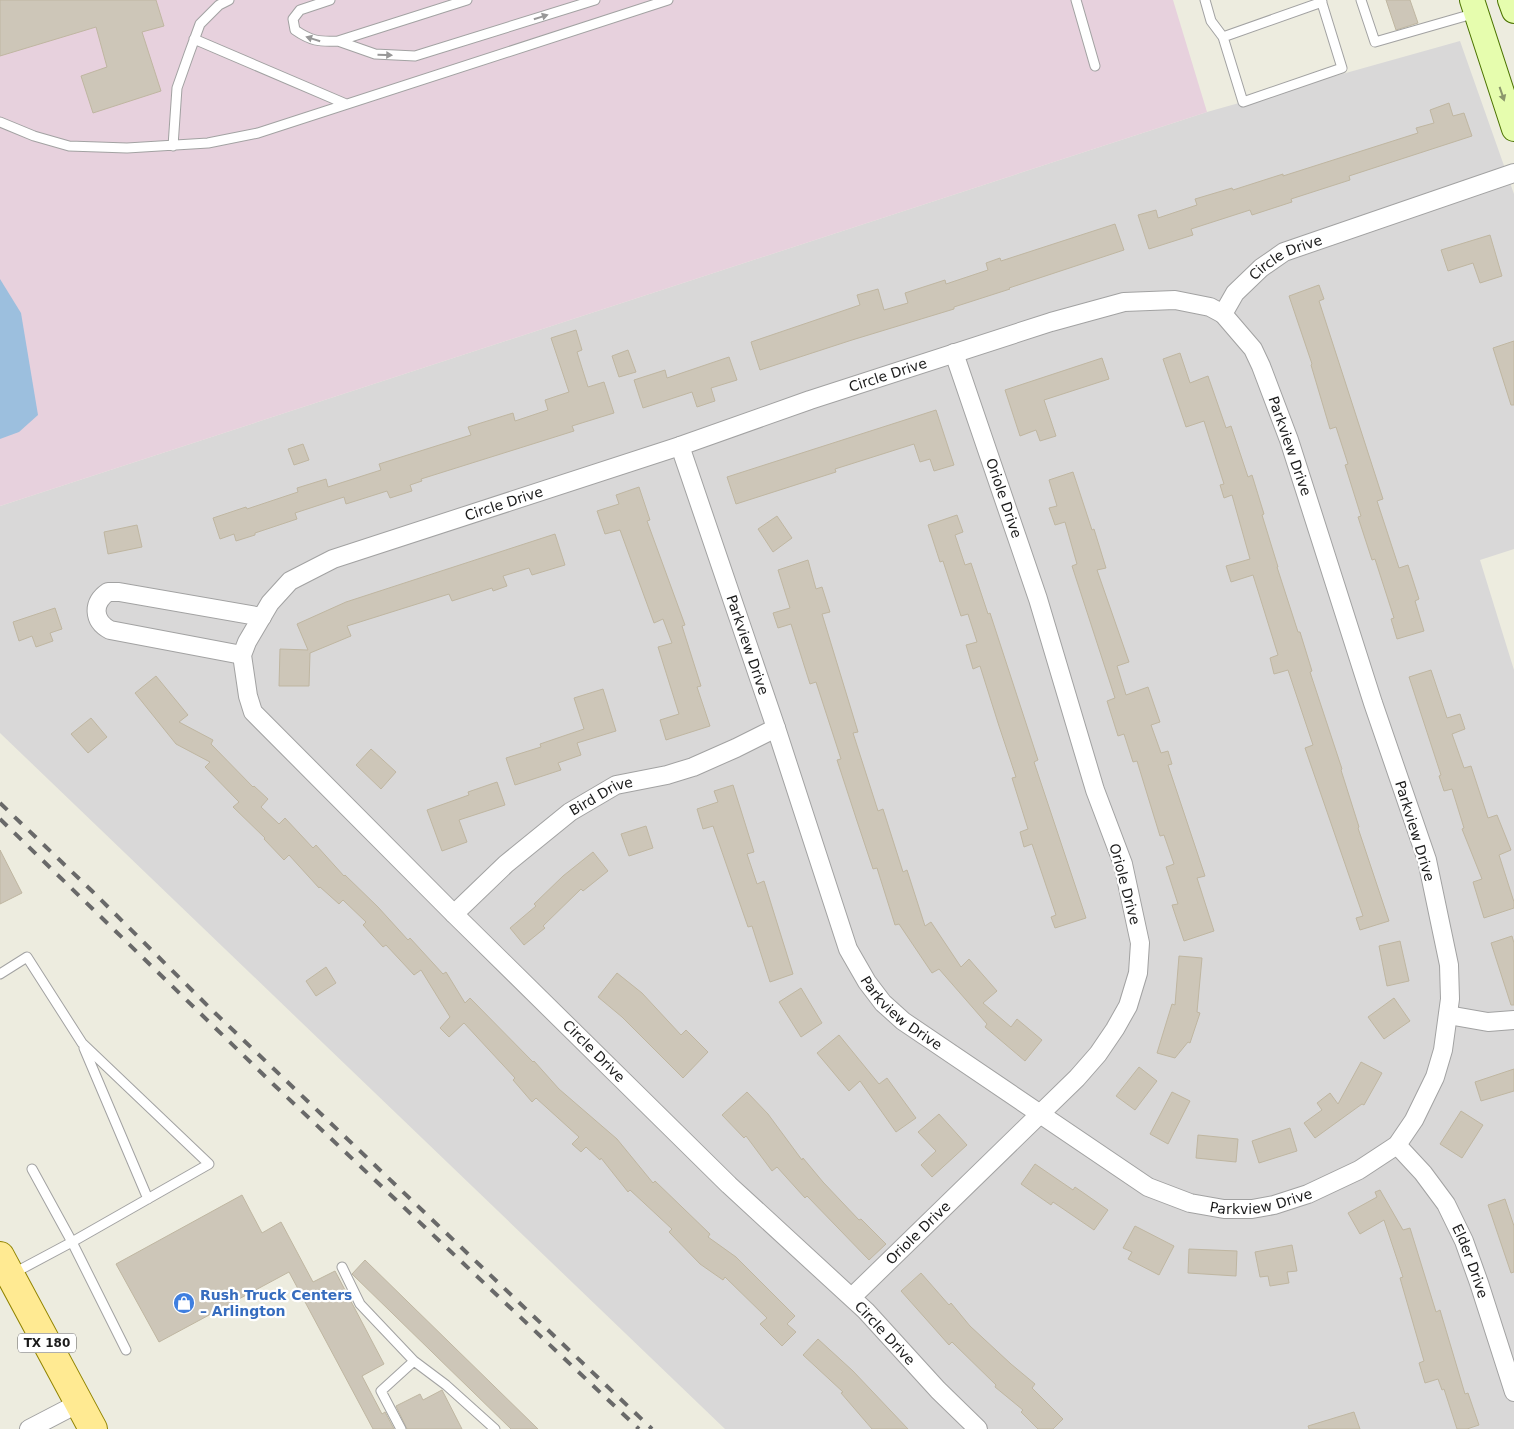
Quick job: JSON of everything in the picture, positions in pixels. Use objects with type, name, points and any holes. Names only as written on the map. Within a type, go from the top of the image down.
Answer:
[{"type":"main road","points":[[1510,0],[1514,11]]},
{"type":"main road","points":[[1474,6],[1514,129]]},
{"type":"main road","name":"TX 180","points":[[5,1266],[93,1429]]},
{"type":"street","name":"Circle Drive","points":[[978,1429],[938,1390],[852,1297],[729,1185],[454,914],[253,712],[248,696],[242,655],[247,642],[270,603],[290,581],[333,559],[1051,322],[1124,302],[1175,300],[1210,307],[1223,314],[1235,293],[1261,268],[1284,252],[1514,173]]},
{"type":"street","name":"Parkview Drive","points":[[680,446],[776,728],[848,949],[867,982],[883,1003],[903,1021],[1148,1188],[1190,1203],[1224,1209],[1252,1209],[1274,1205],[1308,1194],[1359,1170],[1397,1145],[1414,1120],[1435,1077],[1443,1050],[1450,999],[1449,965],[1427,860],[1373,703],[1289,440],[1262,366],[1253,349],[1223,314]]},
{"type":"street","name":"Oriole Drive","points":[[852,1297],[1077,1078],[1116,1029],[1128,1006],[1138,973],[1140,944],[1123,864],[1095,790],[1038,599],[954,353]]},
{"type":"street","points":[[242,655],[110,630],[104,626],[97,615],[98,601],[108,592],[119,592],[262,617]]},
{"type":"street","name":"Bird Drive","points":[[454,914],[506,864],[570,812],[616,785],[667,776],[694,767],[776,728]]},
{"type":"street","points":[[1448,1015],[1488,1022],[1514,1020]]},
{"type":"street","name":"Elder Drive","points":[[1397,1145],[1423,1173],[1446,1204],[1464,1241],[1514,1392]]},
{"type":"street","points":[[29,1429],[79,1403]]},
{"type":"lane","points":[[173,146],[177,88],[194,39],[200,24],[219,5],[229,0]]},
{"type":"lane","points":[[330,0],[300,10],[293,18],[295,30],[307,38],[321,42],[338,41],[462,1]]},
{"type":"lane","points":[[338,41],[375,54],[415,56],[595,0]]},
{"type":"lane","points":[[0,122],[34,136],[69,146],[127,148],[208,143],[258,133],[668,0]]},
{"type":"lane","points":[[1076,0],[1095,66]]},
{"type":"lane","points":[[1205,0],[1211,21],[1222,37],[1244,102],[1342,68],[1322,1],[1222,37]]},
{"type":"lane","points":[[1361,0],[1375,42],[1474,6]]},
{"type":"lane","points":[[194,39],[346,104]]},
{"type":"lane","points":[[0,974],[27,958],[82,1043],[148,1199]]},
{"type":"lane","points":[[5,1266],[72,1242],[209,1164],[82,1043]]},
{"type":"lane","points":[[32,1169],[72,1242],[126,1350]]},
{"type":"lane","points":[[342,1267],[360,1304],[414,1361],[446,1384],[494,1429]]},
{"type":"lane","points":[[401,1429],[381,1391],[414,1361]]},
{"type":"shaded area","points":[[0,0],[1173,0],[1207,112],[0,506]]},
{"type":"shaded area","points":[[1460,41],[1514,194],[1514,549],[1480,560],[1514,670],[1514,1429],[725,1429],[0,733],[0,506],[1207,112]]},
{"type":"water","points":[[0,279],[21,313],[38,415],[19,432],[0,439]]},
{"type":"building","points":[[0,0],[156,0],[164,26],[142,32],[161,91],[93,113],[81,76],[107,67],[96,27],[0,56]]},
{"type":"building","points":[[1386,0],[1410,0],[1418,23],[1396,30]]},
{"type":"building","points":[[1449,103],[1453,116],[1464,113],[1472,136],[1349,176],[1350,180],[1291,199],[1292,202],[1252,215],[1250,210],[1191,229],[1193,235],[1149,249],[1138,215],[1156,210],[1158,218],[1197,205],[1195,199],[1232,188],[1233,190],[1283,174],[1283,176],[1418,133],[1416,128],[1434,123],[1430,110]]},
{"type":"building","points":[[1115,224],[1124,250],[954,307],[954,309],[760,370],[751,342],[860,305],[857,295],[878,289],[884,310],[908,303],[905,293],[945,280],[946,284],[988,270],[986,263],[1000,258],[1001,261]]},
{"type":"building","points":[[1490,235],[1502,276],[1480,283],[1473,263],[1448,271],[1441,250]]},
{"type":"building","points":[[1319,285],[1324,299],[1319,301],[1383,499],[1377,501],[1399,568],[1408,565],[1419,599],[1415,601],[1424,631],[1397,639],[1391,619],[1394,618],[1375,559],[1372,560],[1358,517],[1361,516],[1345,465],[1348,464],[1336,427],[1330,429],[1312,364],[1289,296]]},
{"type":"building","points":[[576,330],[582,350],[577,352],[588,387],[604,382],[614,413],[572,426],[574,431],[421,479],[422,481],[410,485],[412,491],[390,498],[387,491],[346,504],[344,497],[295,513],[297,519],[255,533],[255,535],[236,541],[234,534],[220,539],[213,518],[298,492],[297,488],[326,479],[328,487],[381,470],[379,464],[471,435],[468,427],[513,413],[515,421],[548,410],[545,400],[569,392],[551,338]]},
{"type":"building","points":[[1514,341],[1514,405],[1511,405],[1493,348]]},
{"type":"building","points":[[628,350],[636,372],[619,377],[612,356]]},
{"type":"building","points":[[1180,353],[1190,383],[1208,376],[1226,428],[1231,426],[1248,477],[1252,475],[1277,567],[1298,632],[1300,632],[1312,671],[1310,672],[1342,769],[1358,828],[1389,921],[1360,930],[1356,918],[1363,916],[1305,748],[1313,745],[1288,670],[1274,674],[1270,658],[1278,655],[1253,575],[1231,582],[1226,566],[1250,559],[1232,495],[1224,498],[1220,485],[1224,484],[1204,421],[1186,427],[1163,359]]},
{"type":"building","points":[[729,357],[737,380],[711,388],[715,401],[697,407],[692,392],[643,408],[634,380],[665,370],[667,378]]},
{"type":"building","points":[[1102,358],[1109,379],[1044,400],[1056,436],[1040,441],[1036,430],[1020,436],[1005,390]]},
{"type":"building","points":[[936,410],[954,465],[934,471],[930,459],[920,462],[914,444],[835,469],[836,472],[736,504],[727,477]]},
{"type":"building","points":[[303,444],[309,460],[294,465],[288,449]]},
{"type":"building","points":[[1073,472],[1106,568],[1097,570],[1129,662],[1117,666],[1126,695],[1148,687],[1160,722],[1151,725],[1161,753],[1168,751],[1172,764],[1168,765],[1205,876],[1197,878],[1214,931],[1184,941],[1172,905],[1178,904],[1166,867],[1174,864],[1164,835],[1160,836],[1137,761],[1133,762],[1124,734],[1118,736],[1107,701],[1115,698],[1072,566],[1077,564],[1065,522],[1055,525],[1049,508],[1057,506],[1049,480]]},
{"type":"building","points":[[639,487],[650,520],[647,521],[685,625],[682,626],[701,686],[697,687],[710,726],[666,740],[660,720],[679,714],[658,647],[672,643],[663,619],[654,623],[620,530],[605,534],[597,511],[619,504],[616,495]]},
{"type":"building","points":[[957,515],[963,532],[955,535],[965,565],[971,563],[988,614],[990,613],[1038,760],[1034,762],[1086,918],[1055,928],[1051,917],[1056,915],[1032,844],[1024,847],[1020,832],[1028,829],[1012,778],[1016,777],[980,666],[973,669],[966,645],[977,642],[968,614],[961,616],[943,561],[940,562],[928,525]]},
{"type":"building","points":[[777,516],[792,538],[773,552],[758,529]]},
{"type":"building","points":[[137,525],[142,547],[108,554],[104,532]]},
{"type":"building","points":[[555,534],[565,565],[532,575],[529,568],[503,576],[507,586],[493,591],[492,588],[452,601],[449,594],[347,626],[351,636],[310,653],[309,686],[279,686],[280,649],[308,650],[297,624],[346,602]]},
{"type":"building","points":[[808,560],[816,589],[822,587],[830,612],[822,614],[858,732],[853,733],[878,811],[883,809],[903,872],[907,870],[925,926],[931,922],[961,967],[969,959],[997,991],[983,1003],[1011,1027],[1017,1019],[1042,1040],[1025,1061],[985,1027],[987,1024],[939,969],[932,973],[899,924],[895,925],[877,868],[873,869],[837,760],[841,759],[816,682],[810,684],[791,624],[778,628],[773,613],[790,608],[778,570]]},
{"type":"building","points":[[55,608],[62,629],[50,633],[53,641],[36,647],[32,636],[19,641],[13,622]]},
{"type":"building","points":[[1431,670],[1447,718],[1460,714],[1465,729],[1452,734],[1464,768],[1471,766],[1488,818],[1497,815],[1511,850],[1499,855],[1514,902],[1514,908],[1484,918],[1473,882],[1482,879],[1462,829],[1464,828],[1452,789],[1444,791],[1439,776],[1441,775],[1409,677]]},
{"type":"building","points":[[156,676],[188,715],[179,722],[213,740],[211,744],[253,787],[268,799],[261,807],[279,824],[285,818],[313,848],[316,845],[408,940],[410,938],[443,974],[446,972],[465,1003],[470,998],[534,1061],[559,1089],[617,1139],[653,1183],[655,1181],[710,1234],[708,1237],[736,1257],[795,1316],[787,1324],[796,1332],[782,1346],[760,1324],[767,1318],[725,1277],[723,1280],[700,1264],[669,1232],[672,1229],[630,1190],[628,1192],[601,1158],[600,1160],[586,1147],[581,1152],[572,1144],[579,1137],[536,1098],[532,1102],[513,1080],[515,1078],[464,1023],[449,1037],[440,1028],[450,1017],[421,970],[414,975],[386,945],[383,947],[363,925],[366,922],[343,900],[339,904],[319,888],[289,855],[284,860],[265,838],[233,807],[239,802],[205,767],[210,762],[176,744],[135,693]]},
{"type":"building","points":[[603,689],[616,731],[577,743],[581,755],[558,763],[561,770],[515,785],[506,758],[541,747],[540,744],[584,729],[574,698]]},
{"type":"building","points":[[91,718],[107,737],[88,753],[71,734]]},
{"type":"building","points":[[371,749],[396,772],[381,789],[356,765]]},
{"type":"building","points":[[497,782],[505,805],[459,820],[467,842],[442,851],[427,810],[469,795],[468,792]]},
{"type":"building","points":[[733,785],[754,852],[747,854],[757,884],[764,881],[793,974],[770,982],[752,926],[748,927],[713,826],[703,829],[697,809],[718,802],[714,791]]},
{"type":"building","points":[[646,826],[653,848],[629,856],[621,834]]},
{"type":"building","points":[[0,850],[22,893],[0,904]]},
{"type":"building","points":[[593,852],[608,871],[583,891],[581,889],[543,926],[545,928],[524,945],[510,928],[536,906],[534,904],[563,876]]},
{"type":"building","points":[[1512,936],[1514,943],[1514,1005],[1511,1005],[1491,943]]},
{"type":"building","points":[[1400,941],[1409,981],[1387,986],[1379,946]]},
{"type":"building","points":[[1179,956],[1202,958],[1197,1012],[1200,1013],[1190,1043],[1188,1042],[1175,1058],[1157,1053],[1172,1004],[1175,1005]]},
{"type":"building","points":[[326,967],[336,983],[316,996],[306,981]]},
{"type":"building","points":[[617,973],[642,993],[681,1035],[686,1030],[708,1052],[683,1078],[622,1017],[598,997]]},
{"type":"building","points":[[801,988],[822,1023],[801,1037],[779,1002]]},
{"type":"building","points":[[1394,998],[1410,1021],[1384,1039],[1368,1017]]},
{"type":"building","points":[[839,1035],[879,1084],[887,1078],[916,1118],[896,1132],[860,1081],[849,1091],[817,1053]]},
{"type":"building","points":[[1361,1062],[1382,1073],[1364,1105],[1362,1104],[1315,1138],[1304,1123],[1322,1110],[1317,1103],[1330,1093],[1338,1104]]},
{"type":"building","points":[[1139,1067],[1157,1081],[1135,1110],[1116,1096]]},
{"type":"building","points":[[1514,1069],[1514,1091],[1481,1101],[1475,1082]]},
{"type":"building","points":[[747,1092],[768,1114],[802,1160],[803,1158],[859,1220],[861,1219],[886,1244],[869,1260],[807,1196],[805,1198],[777,1167],[772,1171],[746,1136],[744,1138],[722,1115]]},
{"type":"building","points":[[1172,1092],[1190,1101],[1168,1144],[1150,1134]]},
{"type":"building","points":[[1461,1111],[1483,1125],[1462,1158],[1440,1144]]},
{"type":"building","points":[[939,1114],[967,1145],[932,1177],[921,1165],[936,1151],[918,1132]]},
{"type":"building","points":[[1290,1128],[1297,1151],[1259,1163],[1252,1141]]},
{"type":"building","points":[[1198,1135],[1238,1139],[1236,1162],[1196,1158]]},
{"type":"building","points":[[1035,1164],[1073,1190],[1075,1187],[1108,1210],[1094,1230],[1053,1202],[1051,1205],[1021,1184]]},
{"type":"building","points":[[1380,1190],[1403,1230],[1410,1228],[1436,1312],[1440,1310],[1465,1394],[1468,1393],[1479,1425],[1467,1429],[1457,1429],[1444,1389],[1442,1390],[1438,1379],[1425,1383],[1419,1363],[1424,1361],[1400,1278],[1403,1277],[1384,1220],[1360,1234],[1348,1213],[1377,1197],[1375,1192]]},
{"type":"building","name":"Rush Truck Centers – Arlington","points":[[242,1195],[262,1233],[281,1222],[313,1282],[335,1271],[384,1364],[362,1376],[382,1414],[385,1412],[394,1429],[373,1429],[289,1272],[159,1342],[116,1264]]},
{"type":"building","points":[[1505,1199],[1514,1226],[1514,1272],[1511,1273],[1488,1205]]},
{"type":"building","points":[[1135,1226],[1174,1246],[1159,1275],[1128,1259],[1132,1252],[1123,1248]]},
{"type":"building","points":[[1292,1245],[1297,1271],[1287,1272],[1289,1283],[1270,1286],[1268,1276],[1260,1277],[1255,1252]]},
{"type":"building","points":[[1189,1249],[1237,1251],[1236,1276],[1188,1273]]},
{"type":"building","points":[[365,1260],[538,1429],[511,1429],[352,1274]]},
{"type":"building","points":[[921,1273],[949,1305],[951,1303],[970,1326],[1035,1384],[1032,1388],[1063,1419],[1053,1429],[1038,1429],[1021,1412],[1023,1410],[995,1387],[996,1385],[952,1342],[949,1345],[901,1291]]},
{"type":"building","points":[[818,1339],[853,1371],[908,1429],[872,1429],[841,1393],[843,1392],[803,1355]]},
{"type":"building","points":[[442,1390],[462,1429],[407,1429],[396,1406],[420,1394],[423,1400]]},
{"type":"building","points":[[1354,1412],[1360,1429],[1309,1429],[1308,1426]]},
{"type":"railway","points":[[0,803],[215,1013],[652,1429]]},
{"type":"railway","points":[[0,819],[273,1084],[639,1429]]},
{"type":"place","name":"Rush Truck Centers – Arlington","points":[[184,1303]]}]
